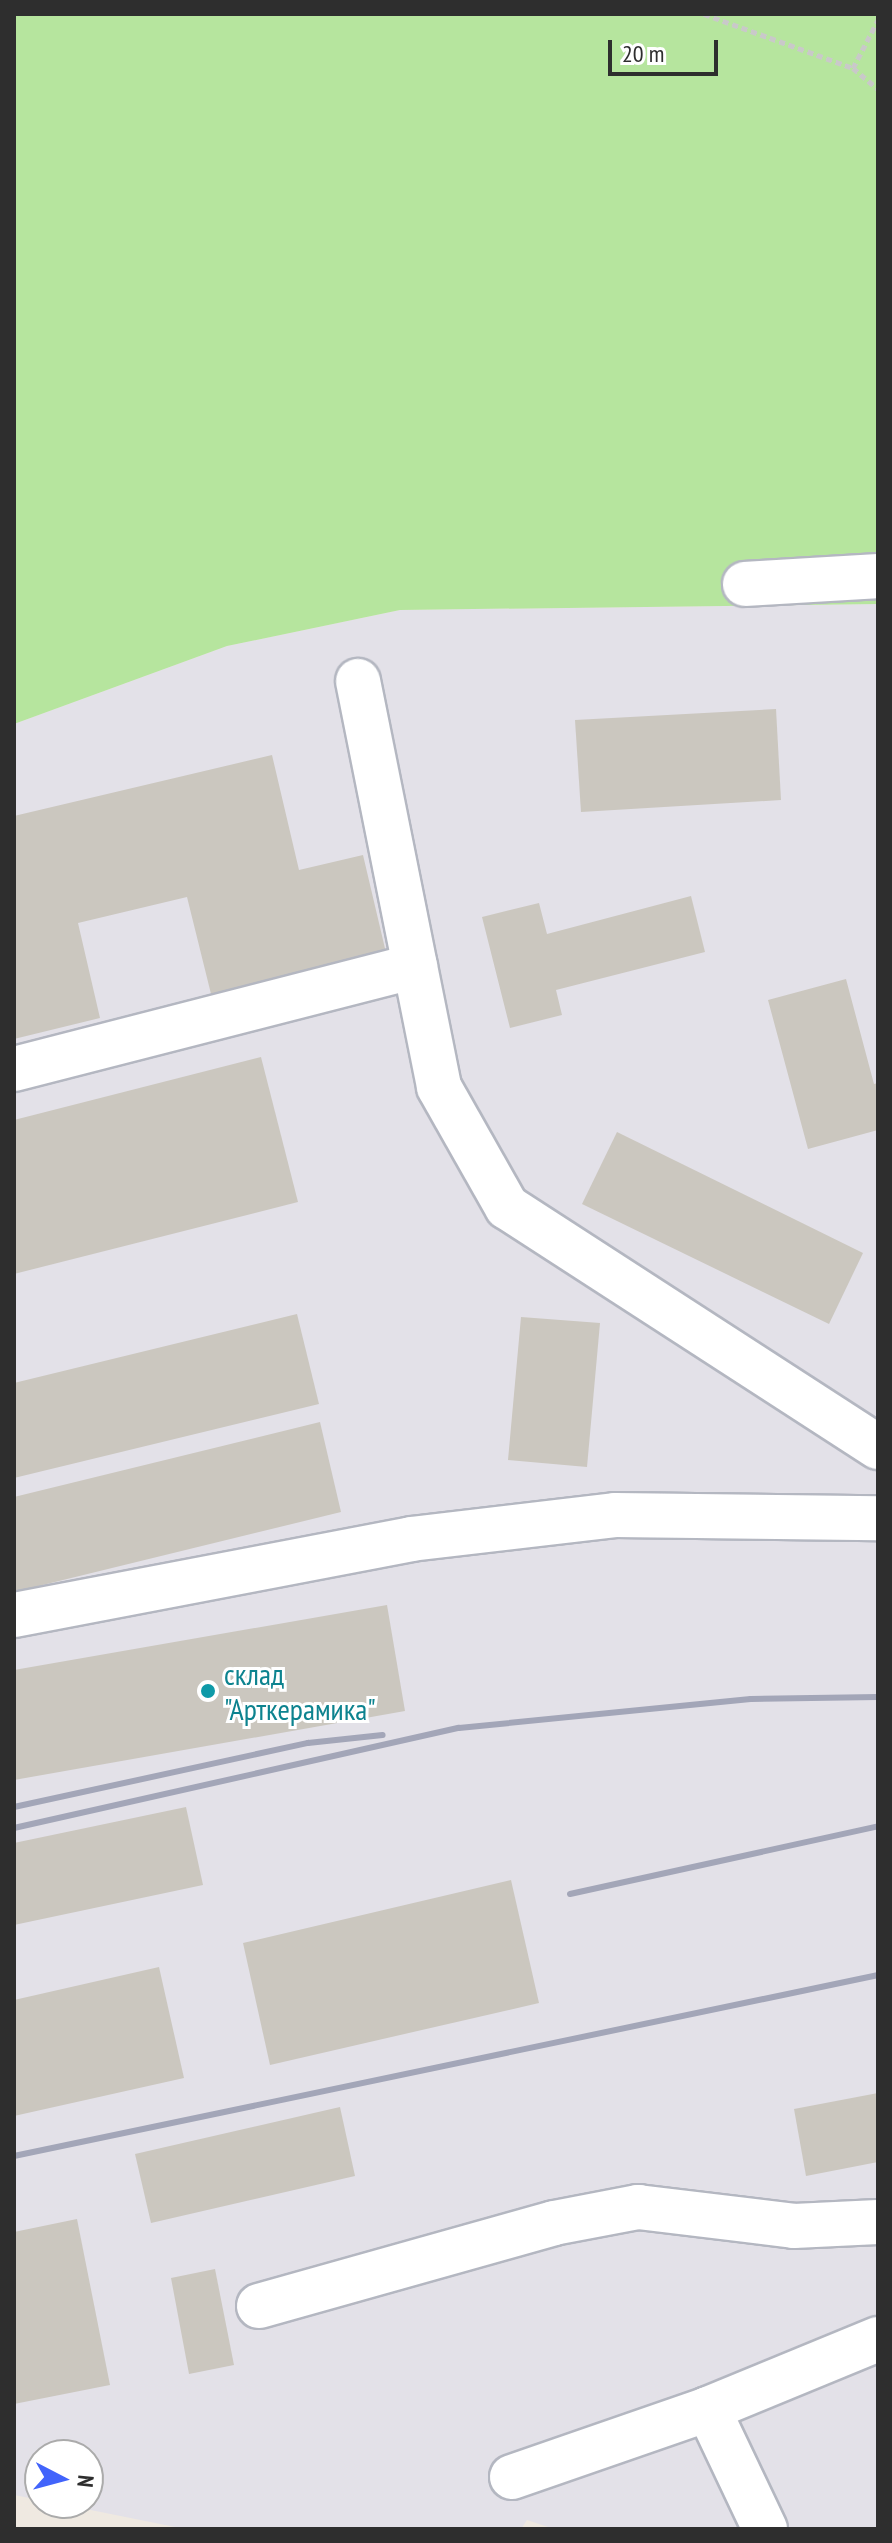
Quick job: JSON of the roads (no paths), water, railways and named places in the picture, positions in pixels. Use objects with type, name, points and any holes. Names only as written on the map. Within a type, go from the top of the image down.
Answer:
[{"type":"lane","points":[[745,584],[878,576]]},
{"type":"lane","points":[[358,681],[439,1087],[507,1207],[878,1447]]},
{"type":"lane","points":[[14,1069],[415,966]]},
{"type":"lane","points":[[14,1615],[411,1539],[615,1515],[878,1518]]},
{"type":"lane","points":[[259,2306],[554,2223],[638,2207],[794,2226],[878,2222]]},
{"type":"lane","points":[[512,2477],[708,2409],[878,2339]]},
{"type":"lane","points":[[708,2409],[765,2529]]},
{"type":"railway","points":[[14,1828],[459,1728],[751,1699],[878,1697]]},
{"type":"railway","points":[[14,1807],[308,1743],[383,1735]]},
{"type":"railway","points":[[570,1894],[878,1826]]},
{"type":"railway","points":[[14,2156],[878,1975]]},
{"type":"place","name":"склад \"Арткерамика\"","points":[[208,1691]]}]
